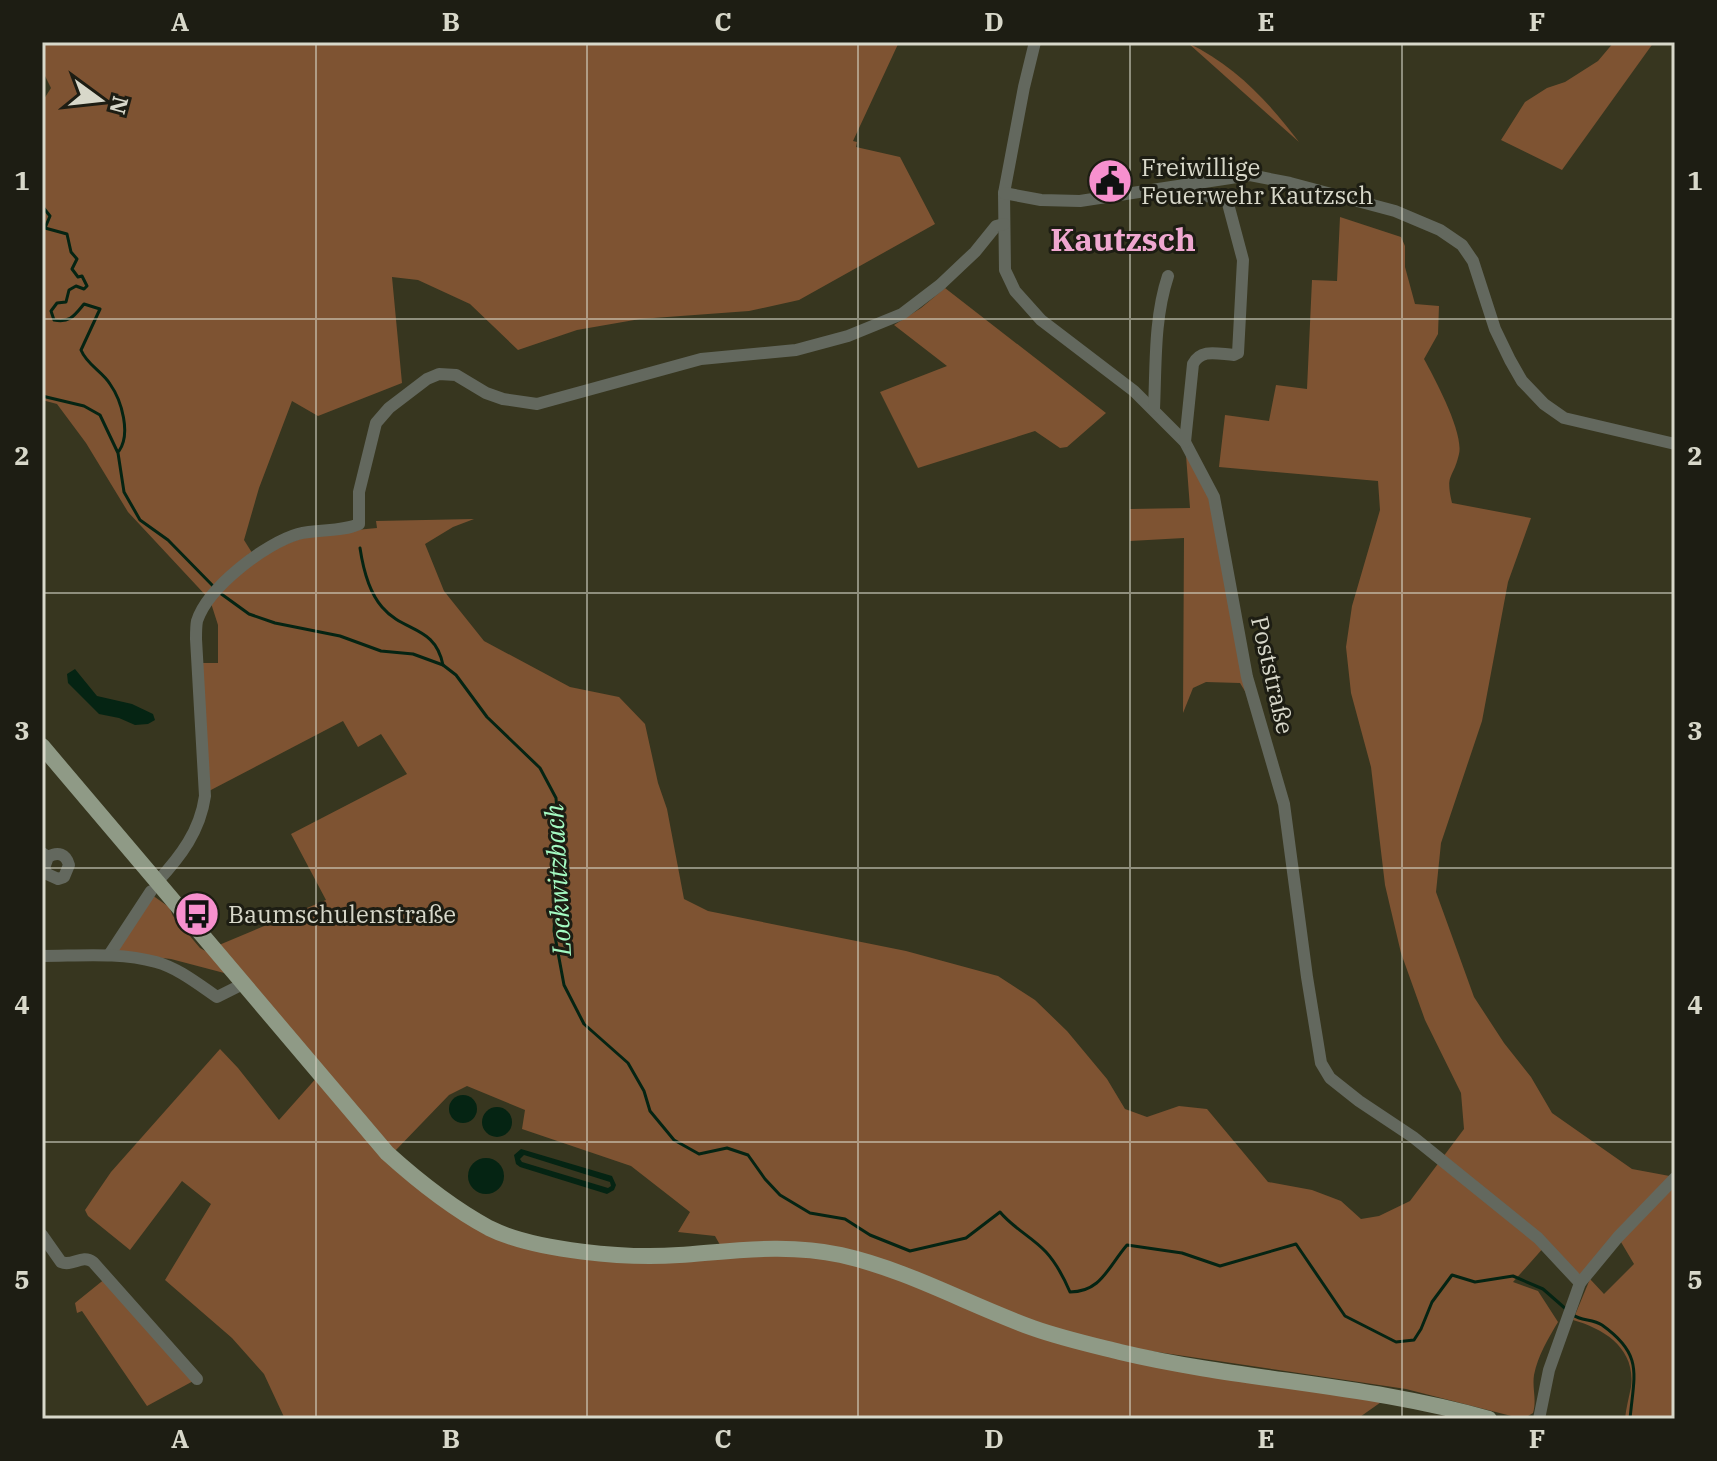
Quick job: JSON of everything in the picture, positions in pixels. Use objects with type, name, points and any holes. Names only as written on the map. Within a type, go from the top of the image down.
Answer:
[{"type":"main road","points":[[42,746],[154,886],[243,984],[387,1153],[437,1194],[491,1229],[541,1245],[637,1256],[753,1248],[808,1249],[844,1256],[938,1288],[1035,1329],[1121,1352],[1171,1363],[1391,1396],[1449,1407],[1489,1419]]},
{"type":"street","name":"Poststraße","points":[[1035,42],[1004,193],[1005,270],[1015,291],[1041,320],[1154,409],[1185,442],[1214,497],[1247,677],[1284,804],[1321,1063],[1330,1078],[1413,1137],[1538,1238],[1580,1283]]},
{"type":"street","points":[[1004,193],[1064,202],[1250,175],[1395,211],[1440,230],[1462,245],[1473,261],[1495,329],[1510,360],[1522,381],[1544,404],[1564,418],[1675,444]]},
{"type":"street","points":[[1171,186],[1200,196],[1227,200],[1243,260],[1240,346],[1234,355],[1204,353],[1197,356],[1193,364],[1185,442]]},
{"type":"street","points":[[109,955],[154,886],[198,829],[203,815],[205,796],[197,621],[210,599],[226,583],[254,556],[283,538],[359,524],[359,492],[376,423],[389,408],[427,379],[439,374],[456,375],[503,399],[537,404],[701,359],[796,350],[848,336],[902,314],[940,285],[975,252],[996,226],[1004,224]]},
{"type":"street","points":[[1154,409],[1159,319],[1168,276]]},
{"type":"street","points":[[42,956],[109,955],[158,963],[217,997],[243,984]]},
{"type":"street","points":[[1539,1419],[1549,1370],[1580,1283],[1618,1237],[1675,1178]]},
{"type":"street","points":[[42,1235],[61,1262],[66,1264],[85,1259],[93,1262],[197,1379]]},
{"type":"shaded area","points":[[42,42],[899,42],[853,141],[857,142],[856,147],[900,157],[935,224],[799,300],[749,311],[640,319],[577,330],[518,350],[470,304],[418,280],[392,277],[402,383],[318,416],[292,401],[259,488],[244,540],[254,556],[313,534],[377,528],[376,521],[474,519],[453,527],[425,544],[444,591],[484,641],[570,687],[619,697],[645,724],[667,809],[684,899],[708,911],[906,951],[998,976],[1035,1000],[1067,1031],[1107,1079],[1125,1109],[1147,1117],[1179,1106],[1207,1109],[1268,1182],[1312,1190],[1341,1201],[1361,1219],[1379,1216],[1410,1201],[1464,1129],[1461,1093],[1425,1020],[1401,953],[1385,885],[1371,767],[1351,693],[1346,647],[1352,606],[1380,510],[1378,481],[1219,467],[1225,415],[1269,421],[1276,385],[1307,389],[1312,280],[1337,281],[1340,217],[1401,237],[1415,304],[1439,306],[1438,334],[1424,359],[1448,406],[1457,433],[1459,454],[1450,481],[1452,503],[1531,518],[1508,582],[1482,721],[1441,843],[1436,892],[1474,997],[1531,1077],[1552,1113],[1632,1169],[1675,1177],[1675,1419],[1625,1419],[1631,1387],[1629,1362],[1607,1335],[1573,1320],[1590,1279],[1604,1294],[1634,1264],[1618,1237],[1580,1283],[1545,1246],[1513,1282],[1538,1291],[1558,1322],[1536,1368],[1533,1413],[1523,1419],[1406,1389],[1036,1334],[1384,1400],[1357,1419],[283,1419],[264,1374],[232,1338],[165,1280],[211,1204],[182,1181],[130,1250],[88,1216],[85,1210],[111,1172],[220,1049],[279,1120],[319,1075],[398,1171],[540,1250],[724,1252],[715,1236],[678,1232],[690,1212],[631,1166],[522,1129],[525,1110],[467,1086],[449,1095],[394,1152],[219,945],[326,900],[291,834],[407,774],[381,734],[358,747],[343,721],[209,791],[202,663],[218,663],[218,625],[210,600],[128,512],[86,443],[57,404],[42,400],[42,102],[51,88],[42,70]]},
{"type":"shaded area","points":[[1614,42],[1654,42],[1562,170],[1501,140],[1525,102],[1598,61]]},
{"type":"shaded area","points":[[1188,43],[1220,62],[1249,85],[1299,142]]},
{"type":"shaded area","points":[[945,288],[1106,413],[1067,447],[1060,448],[1035,431],[918,468],[880,392],[947,366],[894,325]]},
{"type":"shaded area","points":[[1185,442],[1214,497],[1257,711],[1240,683],[1206,682],[1193,688],[1183,713],[1184,538],[1130,541],[1130,509],[1190,508]]},
{"type":"shaded area","points":[[75,669],[97,696],[132,704],[153,714],[155,720],[135,725],[99,714],[68,683],[67,674]]},
{"type":"shaded area","points":[[152,895],[169,907],[200,948],[211,954],[228,974],[171,959],[119,953],[118,946]]},
{"type":"shaded area","points":[[463,1095],[473,1099],[477,1109],[473,1119],[463,1123],[453,1119],[449,1109],[453,1099]]},
{"type":"shaded area","points":[[497,1107],[507,1112],[512,1122],[507,1132],[497,1137],[487,1132],[482,1122],[487,1112]]},
{"type":"shaded area","points":[[521,1149],[612,1176],[616,1185],[607,1194],[520,1167],[514,1155]],"holes":[[[524,1155],[610,1182],[608,1188],[520,1159]]]},
{"type":"shaded area","points":[[486,1158],[499,1163],[504,1176],[499,1189],[486,1194],[473,1189],[468,1176],[473,1163]]},
{"type":"shaded area","points":[[106,1278],[197,1379],[147,1406],[82,1311],[77,1313],[75,1303]]},
{"type":"waterway","points":[[42,206],[50,216],[45,228],[67,234],[71,252],[77,259],[72,269],[78,277],[82,276],[87,286],[69,290],[66,302],[57,303],[51,311],[54,320],[68,319],[84,304],[100,309],[81,350],[107,379],[118,399],[125,427],[119,451]]},
{"type":"waterway","name":"Lockwitzbach","points":[[42,396],[84,406],[100,415],[118,453],[124,492],[140,520],[168,540],[215,588]]},
{"type":"waterway","points":[[360,548],[367,579],[377,601],[391,615],[426,636],[439,652],[443,665]]},
{"type":"waterway","name":"Lockwitzbach","points":[[220,593],[249,614],[275,623],[340,636],[381,651],[413,654],[443,665],[456,675],[487,717],[540,768],[556,798],[559,840],[554,931],[564,985],[584,1024],[628,1063],[644,1091],[650,1111],[674,1140],[699,1154],[727,1148],[748,1155],[780,1195],[810,1213],[845,1219],[870,1235],[910,1251],[966,1238],[1000,1212],[1054,1261],[1070,1292],[1081,1291],[1097,1283],[1127,1245],[1182,1253],[1220,1266],[1296,1244],[1345,1316],[1396,1342],[1414,1340],[1432,1302],[1452,1275],[1475,1282],[1513,1276],[1543,1289],[1567,1310]]},
{"type":"waterway","name":"Lockwitzbach","points":[[1573,1315],[1602,1325],[1625,1346],[1634,1377],[1630,1419]]},
{"type":"place","name":"Freiwillige Feuerwehr Kautzsch","points":[[1110,181]]},
{"type":"place","name":"Baumschulenstraße","points":[[197,914]]},
{"type":"district","name":"Kautzsch","points":[[1123,239]]}]
